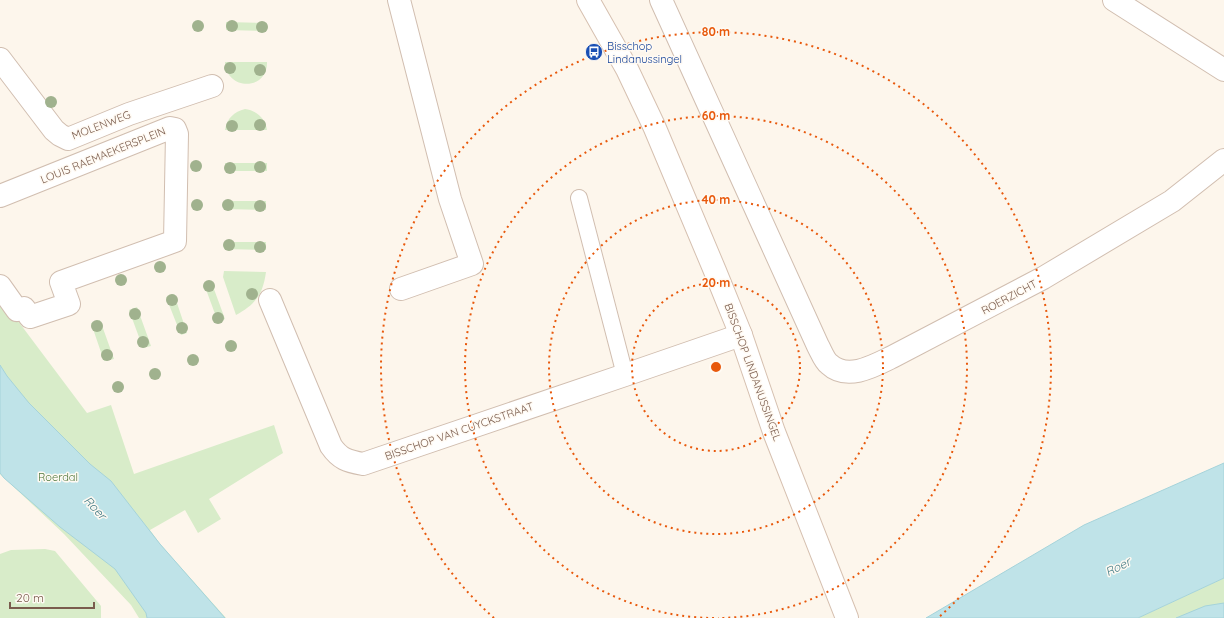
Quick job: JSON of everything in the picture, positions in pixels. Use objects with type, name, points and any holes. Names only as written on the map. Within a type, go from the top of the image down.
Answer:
[{"type":"street","points":[[399,0],[450,200],[472,264],[401,289]]},
{"type":"street","name":"BISSCHOP LINDANUSSINGEL","points":[[588,0],[627,69],[654,126],[741,335],[774,432],[848,618]]},
{"type":"street","name":"ROERZICHT","points":[[661,0],[827,363],[835,369],[858,371],[869,368],[1044,278],[1172,201],[1224,160]]},
{"type":"street","points":[[1114,0],[1224,70]]},
{"type":"street","name":"MOLENWEG","points":[[0,59],[54,130],[68,139],[128,114],[212,86]]},
{"type":"street","name":"LOUIS RAEMAEKERSPLEIN","points":[[0,196],[170,128],[175,129],[177,134],[176,241],[61,282],[69,304],[30,317],[24,308],[17,310],[0,286]]},
{"type":"street","name":"BISSCHOP VAN CUYCKSTRAAT","points":[[270,300],[331,446],[337,454],[348,462],[363,464],[626,376],[741,335]]},
{"type":"lane","points":[[580,198],[626,376]]},
{"type":"green space","points":[[226,22],[267,23],[267,31],[226,30]]},
{"type":"green space","points":[[225,62],[267,62],[266,72],[261,78],[247,84],[232,78],[227,72]]},
{"type":"green space","points":[[245,109],[257,113],[265,122],[267,130],[225,130],[229,119]]},
{"type":"green space","points":[[225,163],[267,163],[267,171],[225,171]]},
{"type":"green space","points":[[224,201],[266,201],[266,210],[224,209]]},
{"type":"green space","points":[[224,242],[266,242],[266,250],[224,249]]},
{"type":"green space","points":[[224,271],[266,272],[263,286],[257,298],[249,307],[236,315],[223,277]]},
{"type":"green space","points":[[211,281],[225,319],[218,322],[204,284]]},
{"type":"green space","points":[[174,294],[187,333],[181,335],[166,297]]},
{"type":"green space","points":[[0,297],[87,413],[111,405],[134,474],[274,425],[283,453],[209,499],[221,519],[198,533],[185,510],[150,530],[160,544],[226,618],[139,618],[131,605],[64,534],[0,474]]},
{"type":"green space","points":[[137,307],[151,346],[143,348],[129,310]]},
{"type":"green space","points":[[100,320],[114,359],[104,361],[91,323]]},
{"type":"green space","points":[[45,549],[55,551],[101,606],[101,618],[0,618],[0,554],[11,550]]},
{"type":"green space","points":[[1224,578],[1224,618],[1138,618]]},
{"type":"water","name":"Roerdal","points":[[0,365],[29,403],[90,464],[111,481],[160,544],[225,618],[147,618],[146,613],[115,569],[60,527],[4,478],[0,473]]},
{"type":"water","name":"Roer","points":[[1224,463],[1224,578],[1138,618],[926,618],[1084,525]]},
{"type":"water","points":[[1224,603],[1224,618],[1176,618],[1205,606]]},
{"type":"place","name":"Bisschop Lindanussingel","points":[[594,52]]}]
